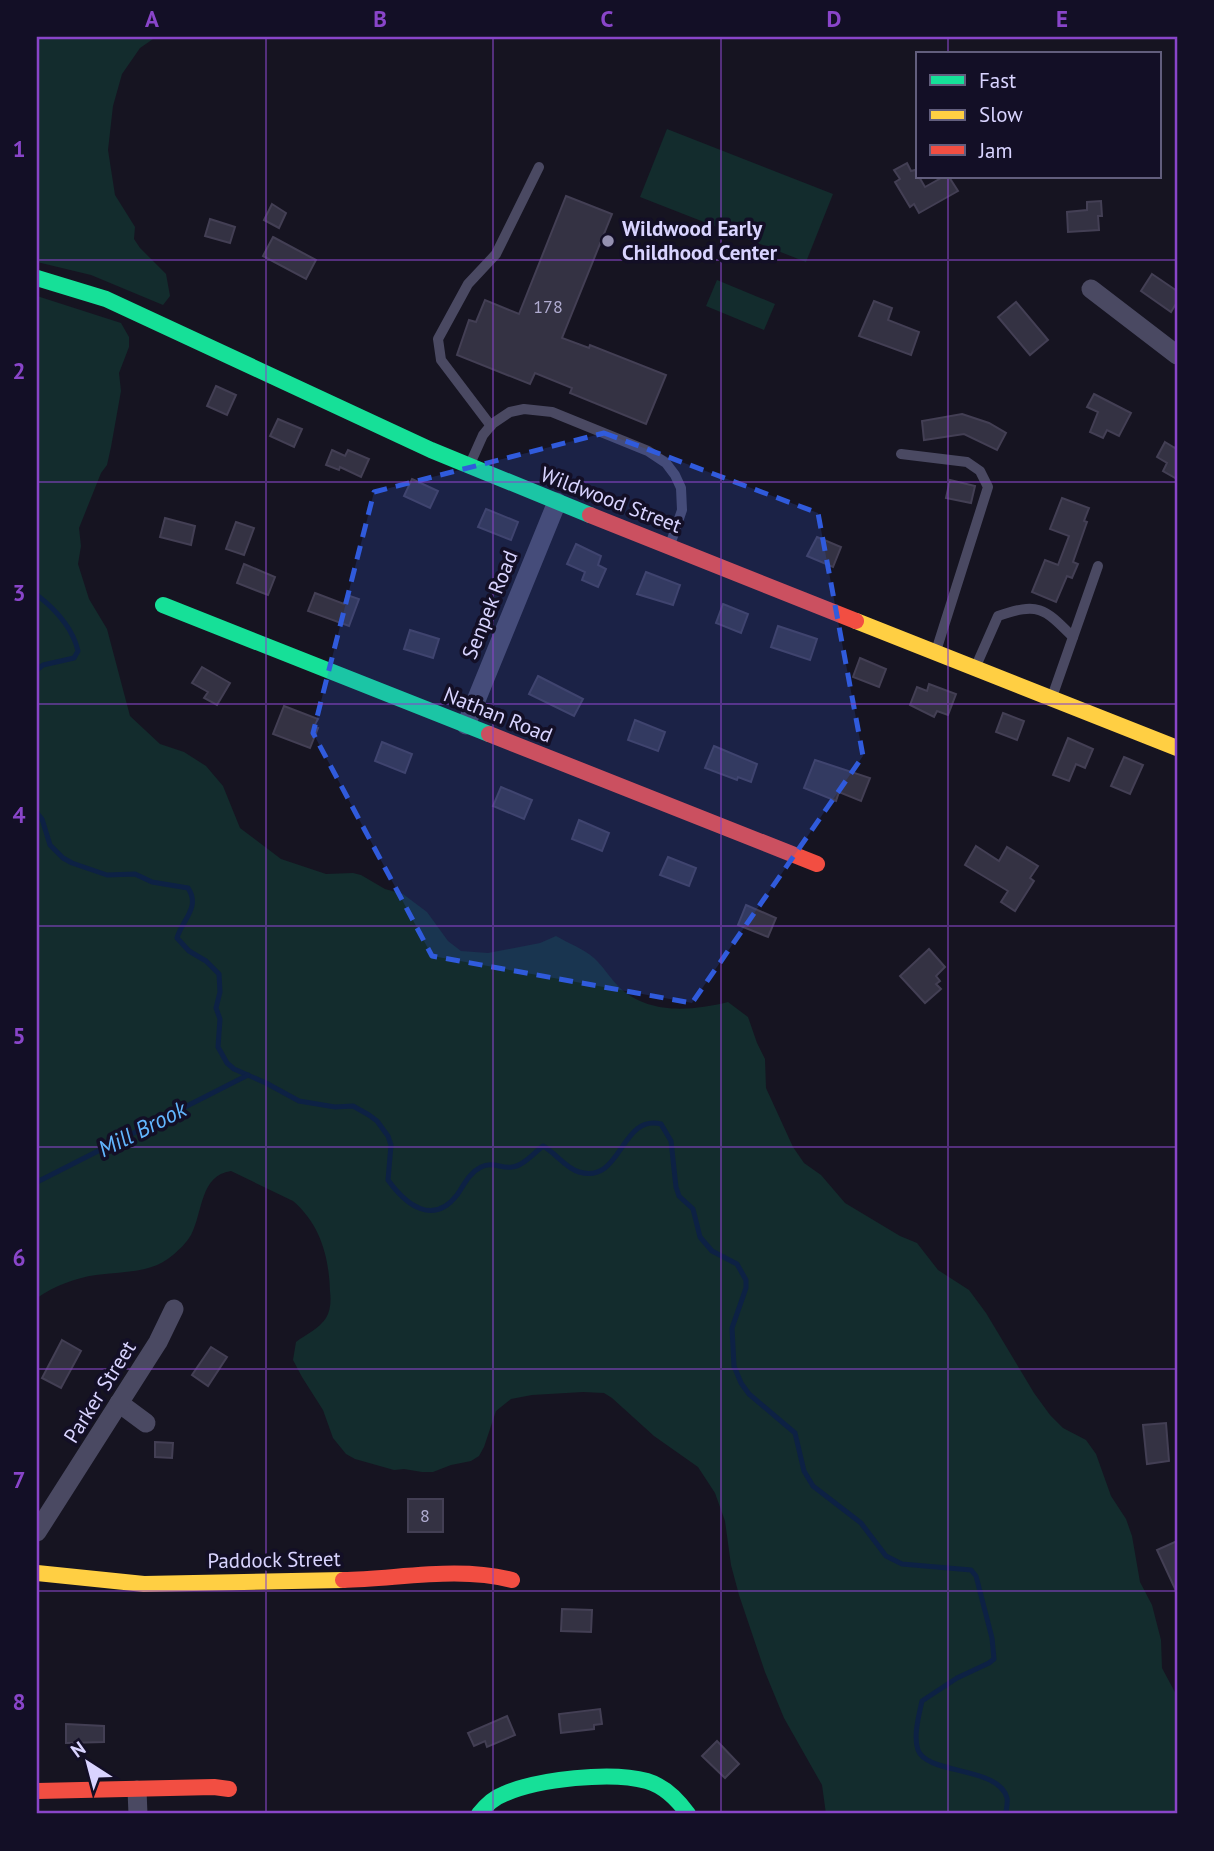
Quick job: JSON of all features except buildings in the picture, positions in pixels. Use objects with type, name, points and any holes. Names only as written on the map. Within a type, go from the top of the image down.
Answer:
[{"type":"street","name":"Wildwood Street","points":[[37,278],[106,299],[469,466],[1177,748]]},
{"type":"street","points":[[1091,289],[1177,355]]},
{"type":"street","name":"Senpek Road","points":[[466,725],[557,502]]},
{"type":"street","name":"Nathan Road","points":[[163,605],[817,864]]},
{"type":"street","name":"Parker Street","points":[[37,1532],[158,1342],[174,1309]]},
{"type":"street","points":[[119,1403],[146,1423]]},
{"type":"street","name":"Paddock Street","points":[[37,1573],[144,1584],[354,1580],[460,1574],[487,1575],[512,1580]]},
{"type":"street","points":[[479,1814],[494,1799],[510,1791],[614,1776],[644,1780],[661,1787],[676,1798],[688,1814]]},
{"type":"street","points":[[37,1790],[229,1789]]},
{"type":"street","points":[[137,1790],[138,1814]]},
{"type":"lane","points":[[491,426],[441,360],[439,340],[468,284],[496,254],[538,167]]},
{"type":"lane","points":[[469,466],[483,435],[491,426],[510,412],[524,409],[538,409],[636,446],[661,458],[675,475],[682,495],[681,517],[670,545]]},
{"type":"lane","points":[[901,454],[967,462],[980,471],[988,487],[936,651]]},
{"type":"lane","points":[[1052,698],[1098,566]]},
{"type":"lane","points":[[976,667],[998,616],[1012,611],[1034,607],[1051,616],[1073,637]]},
{"type":"highlighted area","points":[[604,433],[818,513],[863,756],[692,1003],[432,956],[313,733],[374,492]]},
{"type":"green space","points":[[37,37],[156,37],[140,48],[122,74],[113,106],[108,150],[115,195],[135,227],[134,239],[166,274],[170,296],[163,305],[91,275],[37,262]]},
{"type":"green space","points":[[667,129],[833,194],[806,262],[640,197]]},
{"type":"green space","points":[[717,280],[775,304],[764,330],[706,306]]},
{"type":"green space","points":[[37,296],[121,323],[129,337],[129,347],[119,373],[121,391],[107,465],[101,473],[79,528],[81,546],[78,564],[89,599],[107,629],[130,716],[160,744],[184,752],[206,766],[223,786],[240,828],[281,859],[326,874],[361,875],[385,889],[403,894],[427,912],[448,941],[461,951],[488,953],[540,943],[556,936],[590,955],[619,987],[643,1002],[685,1009],[728,1002],[748,1017],[765,1059],[766,1088],[793,1147],[804,1163],[821,1175],[845,1203],[900,1236],[917,1243],[938,1270],[969,1290],[1050,1415],[1063,1428],[1086,1440],[1096,1454],[1111,1496],[1126,1519],[1132,1536],[1140,1582],[1152,1605],[1161,1640],[1162,1668],[1177,1696],[1177,1814],[826,1814],[822,1785],[784,1718],[765,1672],[731,1565],[725,1521],[715,1493],[698,1467],[654,1436],[612,1398],[604,1393],[583,1392],[511,1399],[496,1411],[479,1456],[433,1472],[394,1470],[346,1454],[333,1438],[323,1410],[293,1360],[296,1342],[320,1325],[330,1308],[329,1278],[321,1242],[310,1220],[293,1201],[231,1171],[213,1179],[204,1196],[191,1235],[181,1248],[165,1261],[137,1271],[80,1278],[37,1298]]},
{"type":"waterway","points":[[37,595],[62,620],[78,651],[74,658],[43,665],[37,670]]},
{"type":"waterway","points":[[37,813],[42,819],[50,845],[72,863],[107,875],[135,874],[152,882],[188,888],[192,907],[177,938],[219,974],[220,992],[216,1008],[220,1019],[218,1047],[227,1063],[299,1101],[335,1107],[353,1106],[377,1121],[391,1145],[388,1180],[403,1197],[420,1209],[439,1209],[448,1204],[470,1176],[481,1167],[516,1166],[543,1146],[574,1170],[593,1173],[604,1169],[637,1129],[647,1124],[661,1124],[671,1141],[679,1196],[693,1209],[700,1237],[712,1251],[737,1264],[746,1280],[746,1288],[732,1328],[734,1366],[741,1383],[749,1394],[795,1433],[804,1471],[813,1486],[861,1523],[886,1556],[902,1564],[971,1570],[976,1576],[992,1638],[994,1659],[957,1678],[922,1701],[916,1738],[918,1750],[924,1758],[935,1764],[978,1775],[1001,1788],[1007,1798],[1006,1814]]},
{"type":"waterway","name":"Mill Brook","points":[[37,1182],[248,1075]]},
{"type":"traffic: fast","points":[[37,278],[106,299],[431,450],[590,515]]},
{"type":"traffic: fast","points":[[163,605],[489,734]]},
{"type":"traffic: fast","points":[[479,1814],[496,1798],[518,1789],[555,1781],[595,1777],[632,1778],[653,1783],[670,1794],[688,1814]]},
{"type":"traffic: slow","points":[[856,621],[1177,748]]},
{"type":"traffic: slow","points":[[37,1573],[144,1584],[343,1580]]},
{"type":"traffic: jam","points":[[590,515],[856,621]]},
{"type":"traffic: jam","points":[[489,734],[817,864]]},
{"type":"traffic: jam","points":[[343,1580],[449,1574],[512,1580]]},
{"type":"traffic: jam","points":[[37,1791],[214,1787],[229,1789]]},
{"type":"place","name":"Wildwood Early Childhood Center","points":[[608,241]]}]
